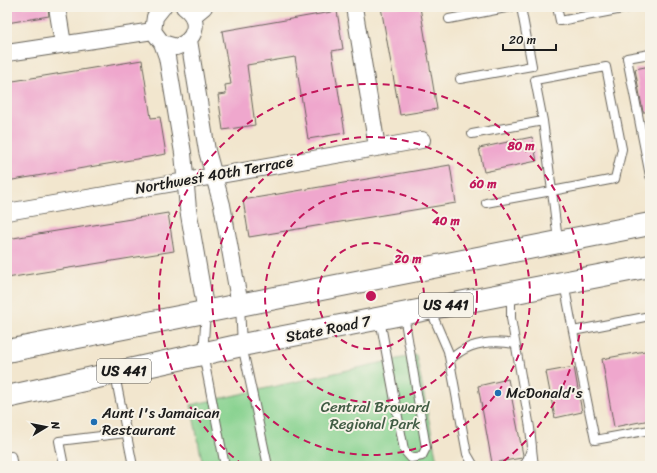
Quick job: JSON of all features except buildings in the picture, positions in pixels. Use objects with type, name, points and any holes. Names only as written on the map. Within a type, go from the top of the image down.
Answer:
[{"type":"main road","points":[[7,350],[650,224]]},
{"type":"main road","name":"State Road 7","points":[[7,397],[242,345],[650,266]]},
{"type":"street","points":[[57,7],[63,44]]},
{"type":"street","points":[[354,7],[377,147]]},
{"type":"street","points":[[159,8],[154,17],[158,37],[167,57],[183,153],[188,209],[206,312]]},
{"type":"street","points":[[7,53],[63,44],[158,37],[176,47],[189,40],[195,29],[194,10]]},
{"type":"street","points":[[189,40],[207,151],[222,205],[240,305]]},
{"type":"street","name":"Northwest 40th Terrace","points":[[7,212],[186,179],[422,140]]},
{"type":"lane","points":[[449,19],[511,7]]},
{"type":"lane","points":[[521,7],[543,121],[558,242]]},
{"type":"lane","points":[[557,7],[560,21],[633,7]]},
{"type":"lane","points":[[650,54],[627,58],[650,176]]},
{"type":"lane","points":[[460,79],[532,66]]},
{"type":"lane","points":[[486,203],[615,179],[622,149],[606,67],[535,80]]},
{"type":"lane","points":[[472,134],[543,121]]},
{"type":"lane","points":[[564,283],[595,440],[650,430]]},
{"type":"lane","points":[[511,293],[511,318],[534,466]]},
{"type":"lane","points":[[240,305],[242,345],[268,466]]},
{"type":"lane","points":[[430,308],[448,350],[467,454],[474,466]]},
{"type":"lane","points":[[206,312],[203,354],[225,466]]},
{"type":"lane","points":[[380,318],[404,450],[411,458],[422,456],[426,448],[403,314]]},
{"type":"lane","points":[[573,331],[650,316]]},
{"type":"lane","points":[[450,360],[460,350],[474,345],[498,341],[515,344]]},
{"type":"lane","points":[[114,373],[133,466]]},
{"type":"lane","points":[[64,466],[59,441],[126,433]]},
{"type":"lane","points":[[522,466],[526,463],[532,447]]},
{"type":"lane","points":[[7,457],[11,456],[13,466]]},
{"type":"green space","name":"Central Broward Regional Park","points":[[416,355],[438,466],[203,466],[191,405]]},
{"type":"place","name":"McDonald's","points":[[498,393]]},
{"type":"place","name":"Aunt I's Jamaican Restaurant","points":[[94,422]]}]
